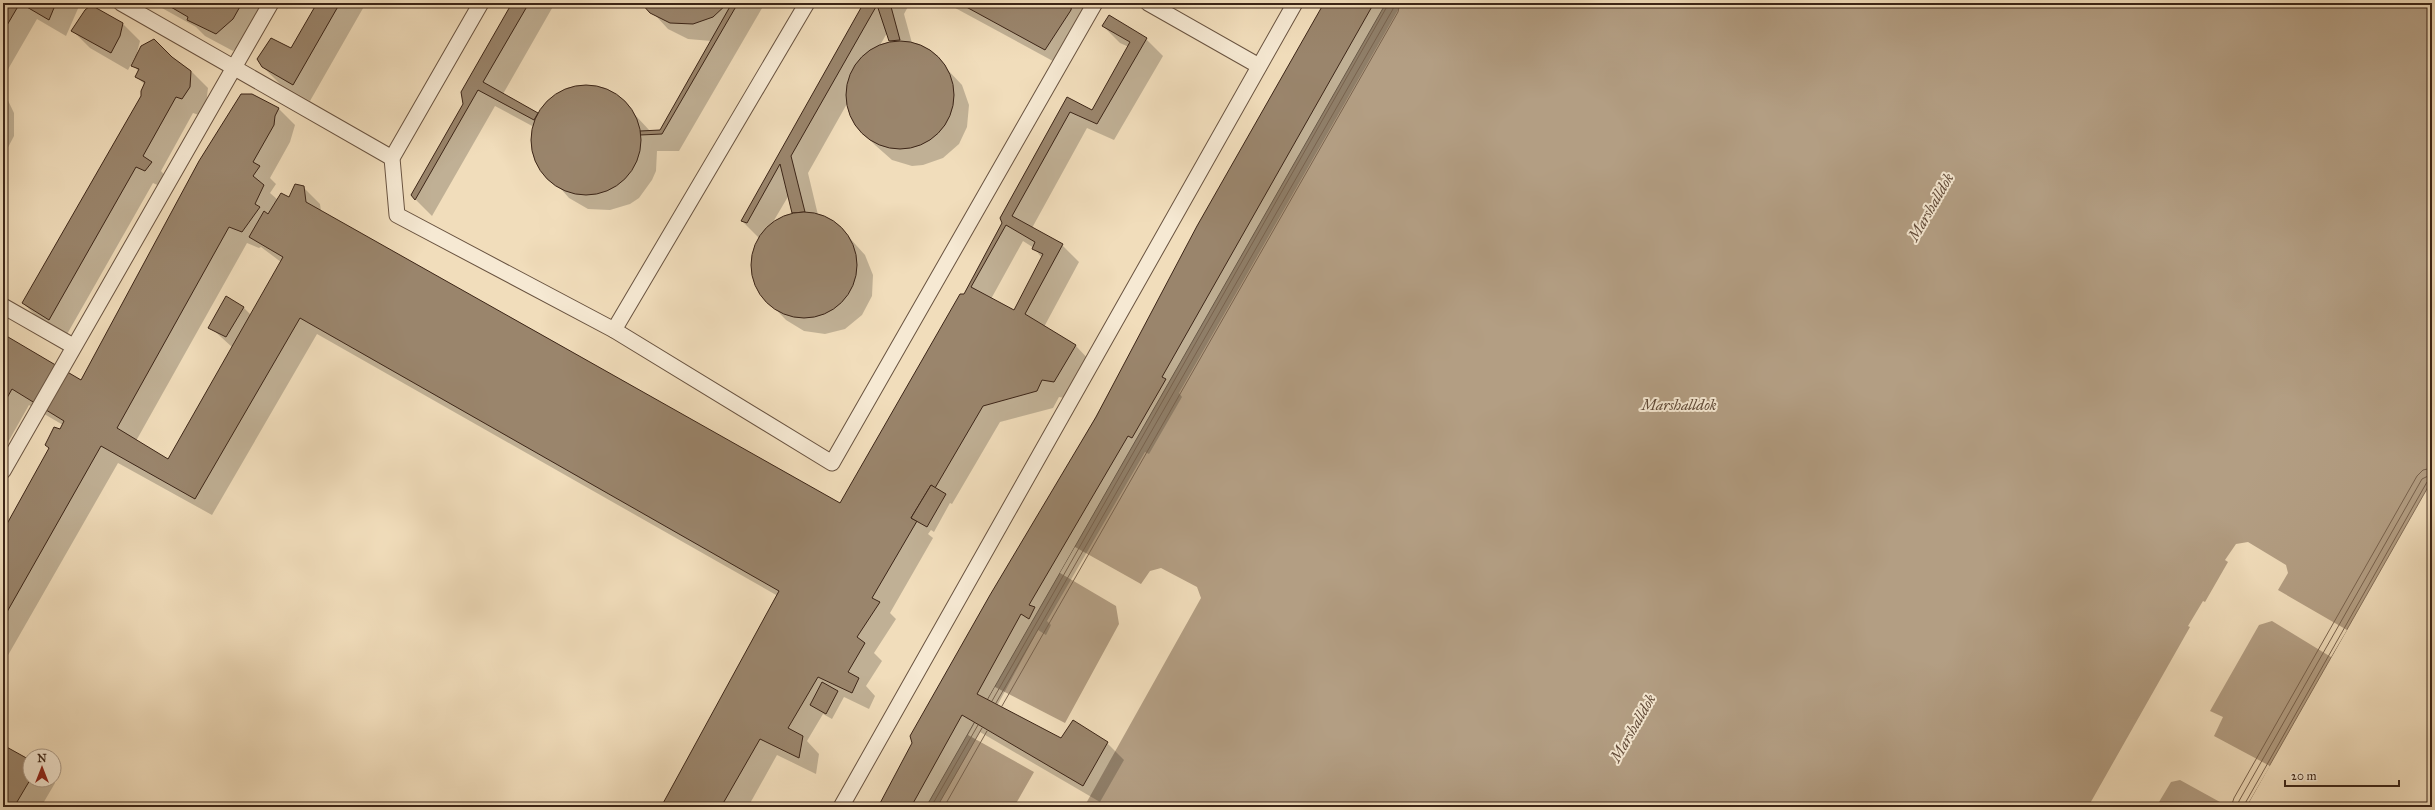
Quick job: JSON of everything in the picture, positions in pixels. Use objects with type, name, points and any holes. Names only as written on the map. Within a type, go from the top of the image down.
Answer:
[{"type":"lane","points":[[121,3],[392,158]]},
{"type":"lane","points":[[3,471],[73,346],[235,68],[271,3]]},
{"type":"lane","points":[[480,3],[392,158],[398,215],[614,330],[832,463],[1095,3]]},
{"type":"lane","points":[[614,330],[807,3]]},
{"type":"lane","points":[[1148,3],[1259,66]]},
{"type":"lane","points":[[841,807],[1295,3]]},
{"type":"lane","points":[[3,306],[73,346]]},
{"type":"water","name":"Marshalldok","points":[[1386,3],[2432,3],[2432,480],[2246,807],[926,807]]},
{"type":"pier","points":[[2248,542],[2286,565],[2288,573],[2278,590],[2347,630],[2331,657],[2272,621],[2259,625],[2210,711],[2223,717],[2214,736],[2270,766],[2246,807],[2229,807],[2180,780],[2171,782],[2156,807],[2088,807],[2190,627],[2188,626],[2203,601],[2205,602],[2228,562],[2225,560],[2236,544]]},
{"type":"pier","points":[[1075,547],[1141,584],[1150,571],[1161,568],[1197,587],[1201,598],[1084,807],[1014,807],[1034,772],[968,735],[995,687],[1065,723],[1119,624],[1116,606],[1060,573]]},
{"type":"building","points":[[3,3],[20,3],[3,32]]},
{"type":"building","points":[[20,3],[56,3],[49,20]]},
{"type":"building","points":[[164,3],[242,3],[233,19],[216,34],[187,20],[188,17]]},
{"type":"building","points":[[317,3],[340,3],[293,85],[262,67],[257,59],[271,38],[291,48]]},
{"type":"building","points":[[512,3],[529,3],[483,82],[538,113],[534,120],[478,90],[415,200],[411,195],[463,104],[461,92]]},
{"type":"building","points":[[641,3],[728,3],[713,17],[693,24],[670,23],[650,13]]},
{"type":"building","points":[[732,3],[738,3],[662,134],[640,135],[640,131],[660,130]]},
{"type":"building","points":[[859,3],[890,3],[900,40],[889,41],[877,5],[791,156],[805,212],[792,213],[780,164],[747,223],[741,221],[862,6],[858,5]]},
{"type":"building","points":[[959,3],[1072,3],[1071,10],[1045,50]]},
{"type":"building","points":[[1324,3],[1374,3],[1162,377],[1166,379],[1132,438],[1128,436],[1029,605],[1035,607],[1029,619],[1021,614],[977,694],[1061,738],[1073,720],[1108,742],[1083,786],[962,715],[911,807],[878,807],[912,743],[910,736],[990,595],[1096,417],[1197,226]]},
{"type":"building","points":[[91,5],[123,23],[120,36],[111,53],[71,31],[85,10]]},
{"type":"building","points":[[1109,15],[1147,38],[1097,124],[1070,112],[1012,216],[1063,244],[1025,314],[1076,345],[1054,382],[1042,380],[1037,391],[983,406],[935,488],[931,485],[911,518],[917,521],[872,598],[880,602],[857,637],[865,643],[848,672],[859,678],[852,693],[818,677],[788,728],[803,736],[799,758],[760,739],[721,807],[661,807],[779,591],[300,318],[195,499],[101,446],[3,619],[3,531],[49,448],[45,445],[54,427],[60,429],[64,421],[12,389],[3,405],[3,334],[81,380],[199,161],[241,94],[252,94],[279,108],[275,116],[274,125],[253,162],[260,166],[253,176],[264,185],[255,204],[260,207],[242,232],[229,227],[117,428],[168,459],[283,257],[249,237],[264,211],[268,214],[281,193],[289,197],[295,184],[304,186],[306,202],[840,503],[960,294],[964,294],[1002,223],[1000,218],[1067,97],[1092,110],[1130,42],[1102,26]],"holes":[[[1006,225],[1035,242],[1032,249],[1043,254],[1014,310],[971,287]]]},
{"type":"building","points":[[154,39],[172,57],[191,71],[190,87],[182,99],[176,97],[143,156],[152,162],[145,171],[136,167],[49,320],[22,303],[141,96],[141,91],[145,82],[135,77],[139,69],[131,66],[141,46]]},
{"type":"building","points":[[900,41],[921,45],[938,57],[950,74],[954,95],[950,116],[938,133],[921,145],[900,149],[879,145],[862,133],[850,116],[846,95],[850,74],[862,57],[879,45]]},
{"type":"building","points":[[586,85],[597,86],[607,90],[625,101],[636,119],[640,129],[640,151],[636,161],[625,179],[607,190],[597,194],[586,195],[575,194],[565,190],[547,179],[536,161],[532,151],[531,140],[532,129],[536,119],[547,101],[565,90],[575,86]]},
{"type":"building","points":[[804,212],[824,216],[841,228],[853,245],[857,265],[853,285],[841,302],[824,314],[804,318],[784,314],[767,302],[755,285],[751,265],[755,245],[767,228],[784,216]]},
{"type":"building","points":[[226,296],[244,307],[226,337],[208,328]]},
{"type":"building","points":[[931,485],[946,494],[927,527],[911,518]]},
{"type":"building","points":[[822,682],[838,691],[826,714],[810,705]]},
{"type":"building","points":[[3,745],[22,756],[22,788],[25,788],[14,807],[3,807]]}]
